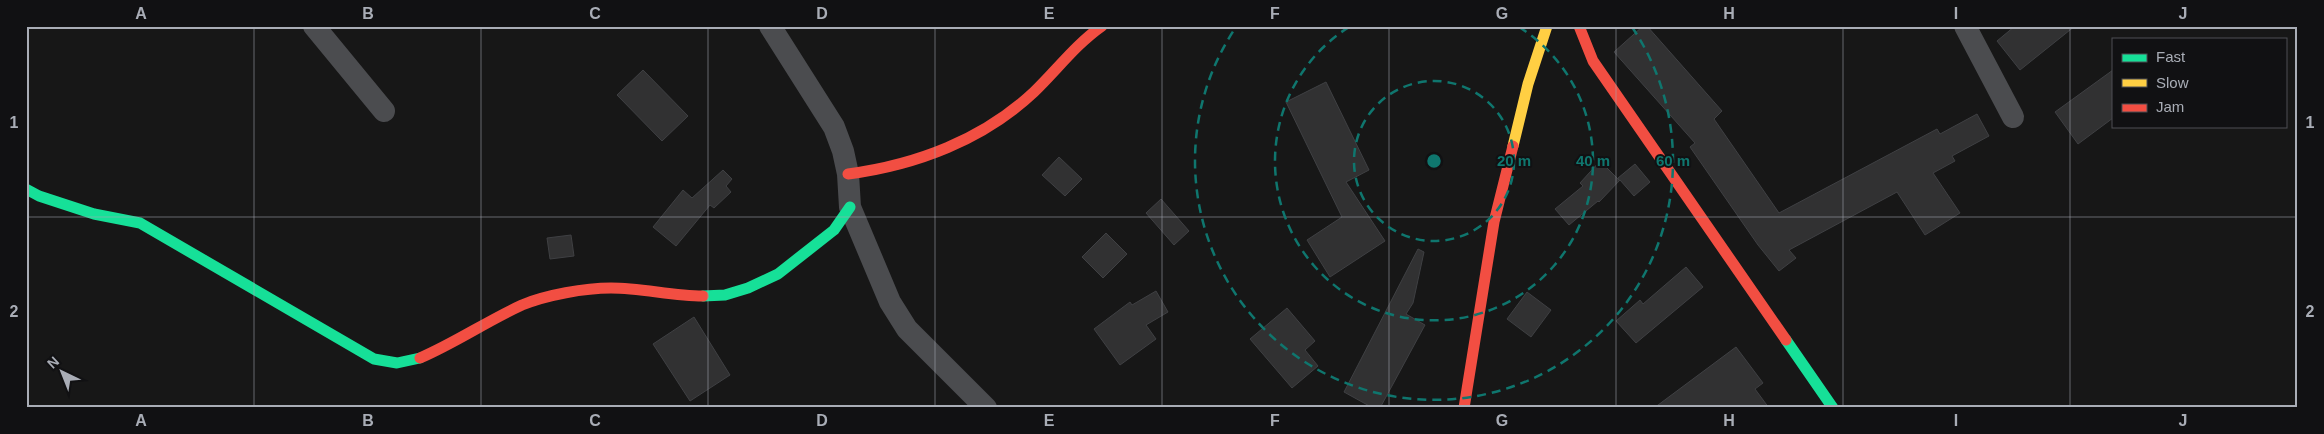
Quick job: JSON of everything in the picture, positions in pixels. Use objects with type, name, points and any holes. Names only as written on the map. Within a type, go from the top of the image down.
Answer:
[{"type":"street","points":[[314,26],[384,111]]},
{"type":"street","points":[[770,26],[834,127],[843,151],[848,174],[850,207],[890,302],[907,329],[986,408]]},
{"type":"street","points":[[848,174],[874,172],[949,148],[1000,120],[1033,92],[1085,37],[1102,26]]},
{"type":"street","points":[[1464,408],[1494,222],[1528,84],[1547,26]]},
{"type":"street","points":[[1579,26],[1593,61],[1833,408]]},
{"type":"street","points":[[1966,26],[2013,117]]},
{"type":"street","points":[[26,189],[39,196],[94,214],[140,223],[374,359],[397,363],[419,358],[447,346],[522,305],[555,295],[611,288],[687,296],[725,295],[748,288],[778,274],[810,250],[834,230],[850,207]]},
{"type":"building","points":[[1643,26],[1647,26],[1722,111],[1714,119],[1779,213],[1937,129],[1940,134],[1977,114],[1989,136],[1952,156],[1955,161],[1933,173],[1960,213],[1925,235],[1897,192],[1789,250],[1796,258],[1779,271],[1758,245],[1690,147],[1695,143],[1614,52]]},
{"type":"building","points":[[2015,26],[2075,26],[2020,70],[1997,41]]},
{"type":"building","points":[[643,70],[688,116],[662,141],[617,95]]},
{"type":"building","points":[[2112,71],[2112,119],[2078,144],[2055,112]]},
{"type":"building","points":[[1326,82],[1369,170],[1346,182],[1385,241],[1330,277],[1307,240],[1342,217],[1286,102]]},
{"type":"building","points":[[1059,157],[1082,179],[1065,196],[1042,175]]},
{"type":"building","points":[[1600,161],[1619,180],[1618,178],[1635,164],[1650,182],[1634,196],[1620,180],[1599,202],[1569,225],[1555,209],[1583,186],[1580,183]]},
{"type":"building","points":[[723,170],[732,179],[726,186],[731,192],[714,208],[710,205],[676,246],[653,227],[683,190],[692,198]]},
{"type":"building","points":[[1161,199],[1189,231],[1174,245],[1146,213]]},
{"type":"building","points":[[1106,233],[1127,254],[1103,278],[1082,257]]},
{"type":"building","points":[[571,235],[574,256],[550,259],[547,238]]},
{"type":"building","points":[[1418,249],[1424,252],[1413,303],[1406,314],[1425,325],[1380,408],[1373,408],[1344,392]]},
{"type":"building","points":[[1686,267],[1703,287],[1636,343],[1616,321],[1640,300],[1643,304]]},
{"type":"building","points":[[1156,291],[1168,312],[1146,325],[1156,339],[1120,365],[1094,329],[1130,302],[1132,305]]},
{"type":"building","points":[[1527,292],[1551,310],[1531,337],[1507,319]]},
{"type":"building","points":[[1287,308],[1315,341],[1305,350],[1318,366],[1292,388],[1250,339]]},
{"type":"building","points":[[694,317],[730,375],[690,401],[653,344]]},
{"type":"building","points":[[1736,347],[1763,383],[1755,389],[1769,408],[1654,408]]},
{"type":"traffic: fast","points":[[26,189],[39,196],[94,214],[140,223],[374,359],[397,363],[420,358]]},
{"type":"traffic: fast","points":[[703,296],[725,295],[748,288],[778,274],[834,230],[850,207]]},
{"type":"traffic: fast","points":[[1786,340],[1833,408]]},
{"type":"traffic: slow","points":[[1513,146],[1528,84],[1547,26]]},
{"type":"traffic: jam","points":[[848,174],[873,170],[923,157],[971,137],[1014,109],[1034,92],[1075,49],[1102,26]]},
{"type":"traffic: jam","points":[[1579,26],[1593,61],[1786,340]]},
{"type":"traffic: jam","points":[[1464,408],[1494,222],[1513,146]]},
{"type":"traffic: jam","points":[[420,358],[522,305],[554,295],[590,289],[611,288],[703,296]]}]
